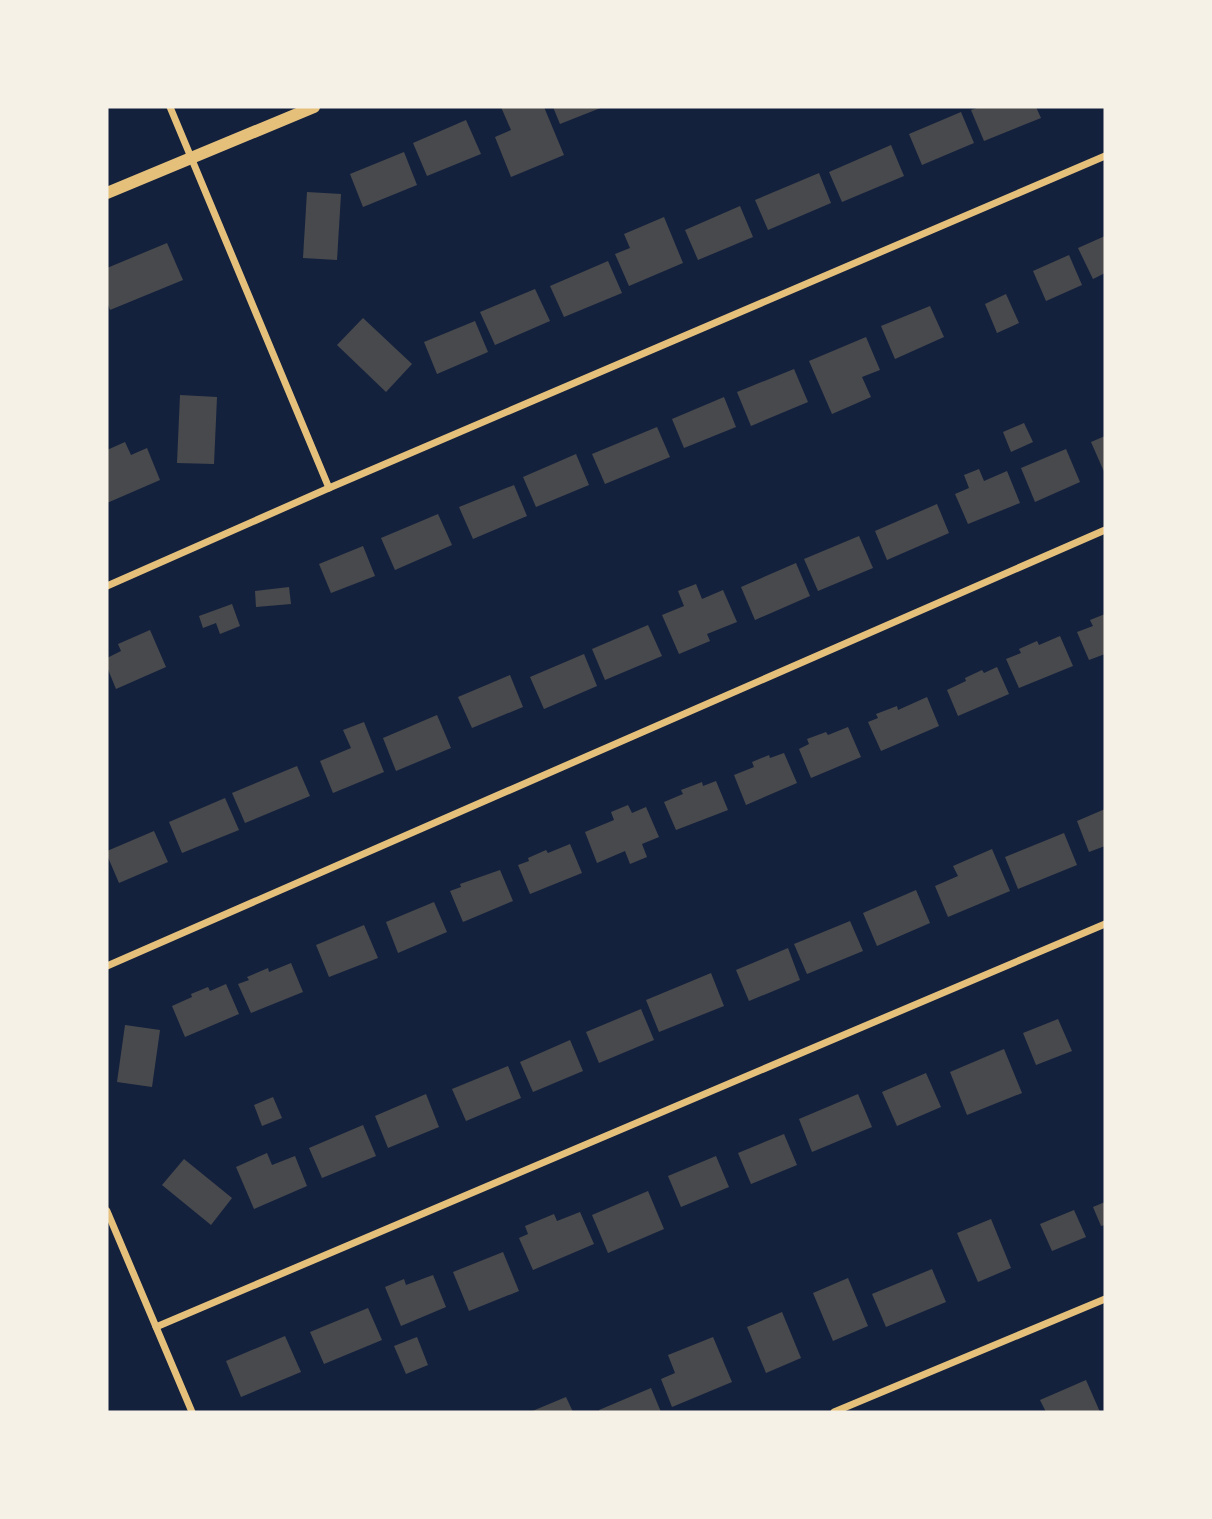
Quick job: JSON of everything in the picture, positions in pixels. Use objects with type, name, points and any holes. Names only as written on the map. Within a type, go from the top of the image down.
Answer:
[{"type":"street","points":[[170,107],[329,488]]},
{"type":"street","points":[[107,193],[314,107]]},
{"type":"street","points":[[107,586],[329,488],[1105,156]]},
{"type":"street","points":[[107,966],[1105,530]]},
{"type":"street","points":[[156,1327],[1105,924]]},
{"type":"street","points":[[107,1211],[192,1412]]},
{"type":"street","points":[[834,1412],[1105,1299]]},
{"type":"building","points":[[501,107],[544,107],[564,155],[511,177],[495,137],[511,130]]},
{"type":"building","points":[[553,107],[603,107],[560,124]]},
{"type":"building","points":[[980,107],[1036,107],[1041,118],[984,141],[971,110]]},
{"type":"building","points":[[961,112],[974,143],[922,165],[909,134]]},
{"type":"building","points":[[466,120],[481,154],[427,176],[413,143]]},
{"type":"building","points":[[891,145],[904,176],[842,202],[829,172]]},
{"type":"building","points":[[404,152],[417,185],[363,207],[350,174]]},
{"type":"building","points":[[819,173],[831,203],[768,230],[755,200]]},
{"type":"building","points":[[307,192],[341,194],[337,260],[303,258]]},
{"type":"building","points":[[740,206],[753,237],[698,260],[685,230]]},
{"type":"building","points":[[664,217],[683,263],[629,286],[615,254],[630,248],[624,234]]},
{"type":"building","points":[[1105,236],[1105,273],[1093,279],[1078,248]]},
{"type":"building","points":[[167,243],[183,280],[110,310],[107,302],[107,268]]},
{"type":"building","points":[[1069,255],[1082,285],[1046,301],[1033,271]]},
{"type":"building","points":[[608,261],[622,293],[564,317],[550,286]]},
{"type":"building","points":[[535,289],[550,321],[495,345],[480,312]]},
{"type":"building","points":[[1006,294],[1019,323],[997,333],[985,304]]},
{"type":"building","points":[[930,306],[944,337],[895,359],[881,326]]},
{"type":"building","points":[[363,318],[412,364],[386,392],[337,345]]},
{"type":"building","points":[[475,321],[488,352],[437,374],[424,342]]},
{"type":"building","points":[[866,337],[880,370],[862,377],[871,397],[832,414],[809,361]]},
{"type":"building","points":[[794,369],[808,402],[751,426],[737,392]]},
{"type":"building","points":[[180,395],[217,397],[214,464],[177,463]]},
{"type":"building","points":[[724,397],[736,427],[684,448],[672,419]]},
{"type":"building","points":[[1024,423],[1033,442],[1011,452],[1003,432]]},
{"type":"building","points":[[657,427],[670,457],[605,484],[592,454]]},
{"type":"building","points":[[1105,436],[1105,474],[1091,442]]},
{"type":"building","points":[[125,442],[131,455],[147,448],[160,480],[107,503],[107,450]]},
{"type":"building","points":[[1066,449],[1080,482],[1035,502],[1021,468]]},
{"type":"building","points":[[576,454],[589,485],[536,507],[523,477]]},
{"type":"building","points":[[979,469],[984,481],[1007,471],[1020,503],[968,524],[955,494],[969,488],[964,475]]},
{"type":"building","points":[[514,485],[527,516],[473,539],[459,507]]},
{"type":"building","points":[[937,504],[949,533],[887,560],[875,531]]},
{"type":"building","points":[[438,514],[452,545],[395,570],[381,538]]},
{"type":"building","points":[[859,536],[873,568],[818,591],[804,559]]},
{"type":"building","points":[[363,546],[375,576],[331,593],[319,564]]},
{"type":"building","points":[[796,563],[810,596],[755,620],[741,587]]},
{"type":"building","points":[[696,584],[702,599],[723,590],[737,622],[707,634],[710,641],[679,654],[662,615],[684,606],[678,591]]},
{"type":"building","points":[[289,587],[291,604],[256,607],[255,591]]},
{"type":"building","points":[[232,604],[240,626],[220,634],[216,623],[203,628],[199,616]]},
{"type":"building","points":[[1105,614],[1105,654],[1089,660],[1077,632],[1093,626],[1090,620]]},
{"type":"building","points":[[648,625],[662,656],[605,680],[592,649]]},
{"type":"building","points":[[150,630],[166,667],[116,689],[107,667],[107,658],[121,651],[118,644]]},
{"type":"building","points":[[1060,636],[1073,666],[1019,688],[1006,659],[1021,653],[1019,649],[1037,641],[1039,645]]},
{"type":"building","points":[[584,654],[597,686],[544,709],[530,677]]},
{"type":"building","points":[[997,667],[1009,694],[958,716],[947,690],[982,670],[984,673]]},
{"type":"building","points":[[510,675],[523,707],[472,728],[458,697]]},
{"type":"building","points":[[927,697],[939,726],[881,751],[868,722],[878,718],[876,714],[897,706],[898,710]]},
{"type":"building","points":[[437,715],[451,748],[396,771],[383,738]]},
{"type":"building","points":[[364,722],[384,772],[333,793],[320,761],[351,748],[343,730]]},
{"type":"building","points":[[848,727],[861,757],[811,778],[799,749],[809,744],[807,739]]},
{"type":"building","points":[[784,753],[797,783],[746,805],[734,775],[754,767],[752,762],[769,755],[770,758]]},
{"type":"building","points":[[297,766],[310,796],[245,823],[232,793]]},
{"type":"building","points":[[716,781],[728,810],[676,830],[664,802],[683,794],[681,790],[702,782],[703,786]]},
{"type":"building","points":[[225,798],[239,830],[182,853],[169,822]]},
{"type":"building","points":[[628,805],[632,813],[646,807],[659,837],[642,844],[647,857],[630,864],[625,851],[597,863],[585,832],[614,820],[611,812]]},
{"type":"building","points":[[1105,809],[1105,846],[1089,852],[1077,821]]},
{"type":"building","points":[[154,831],[168,862],[119,883],[107,851]]},
{"type":"building","points":[[1064,833],[1077,865],[1018,889],[1005,857]]},
{"type":"building","points":[[570,844],[582,873],[530,894],[518,865],[546,850],[548,853]]},
{"type":"building","points":[[992,849],[1010,891],[948,917],[935,886],[958,876],[953,866]]},
{"type":"building","points":[[500,870],[513,901],[463,922],[450,891],[461,887],[460,884]]},
{"type":"building","points":[[916,890],[930,923],[877,946],[863,913]]},
{"type":"building","points":[[434,902],[447,932],[398,953],[386,922]]},
{"type":"building","points":[[850,921],[863,951],[807,974],[794,944]]},
{"type":"building","points":[[364,925],[378,958],[329,977],[316,945]]},
{"type":"building","points":[[788,948],[800,980],[749,1001],[736,970]]},
{"type":"building","points":[[291,963],[303,992],[251,1013],[238,984],[268,968],[269,972]]},
{"type":"building","points":[[711,973],[724,1006],[659,1032],[646,1000]]},
{"type":"building","points":[[226,984],[239,1014],[185,1037],[172,1006],[208,987],[210,991]]},
{"type":"building","points":[[641,1009],[654,1040],[599,1063],[586,1032]]},
{"type":"building","points":[[1058,1019],[1072,1051],[1036,1065],[1023,1033]]},
{"type":"building","points":[[125,1025],[160,1030],[152,1087],[117,1082]]},
{"type":"building","points":[[570,1040],[583,1071],[533,1092],[520,1062]]},
{"type":"building","points":[[1004,1049],[1022,1093],[967,1115],[950,1072]]},
{"type":"building","points":[[508,1066],[521,1098],[466,1121],[452,1089]]},
{"type":"building","points":[[926,1073],[941,1107],[897,1126],[882,1092]]},
{"type":"building","points":[[426,1094],[439,1127],[388,1148],[375,1116]]},
{"type":"building","points":[[858,1094],[872,1127],[812,1152],[799,1119]]},
{"type":"building","points":[[273,1097],[282,1118],[262,1126],[254,1105]]},
{"type":"building","points":[[363,1125],[376,1156],[322,1178],[309,1148]]},
{"type":"building","points":[[784,1134],[797,1165],[751,1184],[738,1153]]},
{"type":"building","points":[[267,1153],[272,1165],[295,1156],[307,1186],[254,1209],[236,1167]]},
{"type":"building","points":[[716,1156],[729,1187],[681,1207],[668,1176]]},
{"type":"building","points":[[184,1159],[232,1198],[211,1225],[162,1185]]},
{"type":"building","points":[[648,1191],[664,1229],[608,1253],[592,1215]]},
{"type":"building","points":[[1105,1202],[1105,1225],[1101,1226],[1093,1207]]},
{"type":"building","points":[[1074,1210],[1086,1237],[1052,1251],[1040,1224]]},
{"type":"building","points":[[580,1212],[594,1244],[533,1270],[519,1238],[528,1234],[525,1226],[554,1214],[557,1221]]},
{"type":"building","points":[[991,1219],[1011,1268],[978,1282],[957,1233]]},
{"type":"building","points":[[503,1252],[519,1291],[469,1311],[453,1272]]},
{"type":"building","points":[[932,1269],[946,1302],[886,1327],[872,1294]]},
{"type":"building","points":[[433,1275],[446,1307],[401,1326],[385,1287],[404,1279],[406,1285]]},
{"type":"building","points":[[848,1278],[868,1326],[833,1341],[813,1293]]},
{"type":"building","points":[[368,1308],[382,1340],[324,1364],[310,1332]]},
{"type":"building","points":[[782,1312],[801,1358],[766,1373],[747,1327]]},
{"type":"building","points":[[285,1336],[301,1372],[241,1397],[226,1361]]},
{"type":"building","points":[[417,1337],[428,1365],[406,1374],[394,1346]]},
{"type":"building","points":[[713,1337],[732,1382],[672,1407],[661,1379],[675,1373],[668,1355]]},
{"type":"building","points":[[1086,1380],[1100,1412],[1046,1412],[1040,1400]]},
{"type":"building","points":[[651,1388],[661,1412],[599,1410]]},
{"type":"building","points":[[566,1397],[573,1412],[530,1412]]}]
